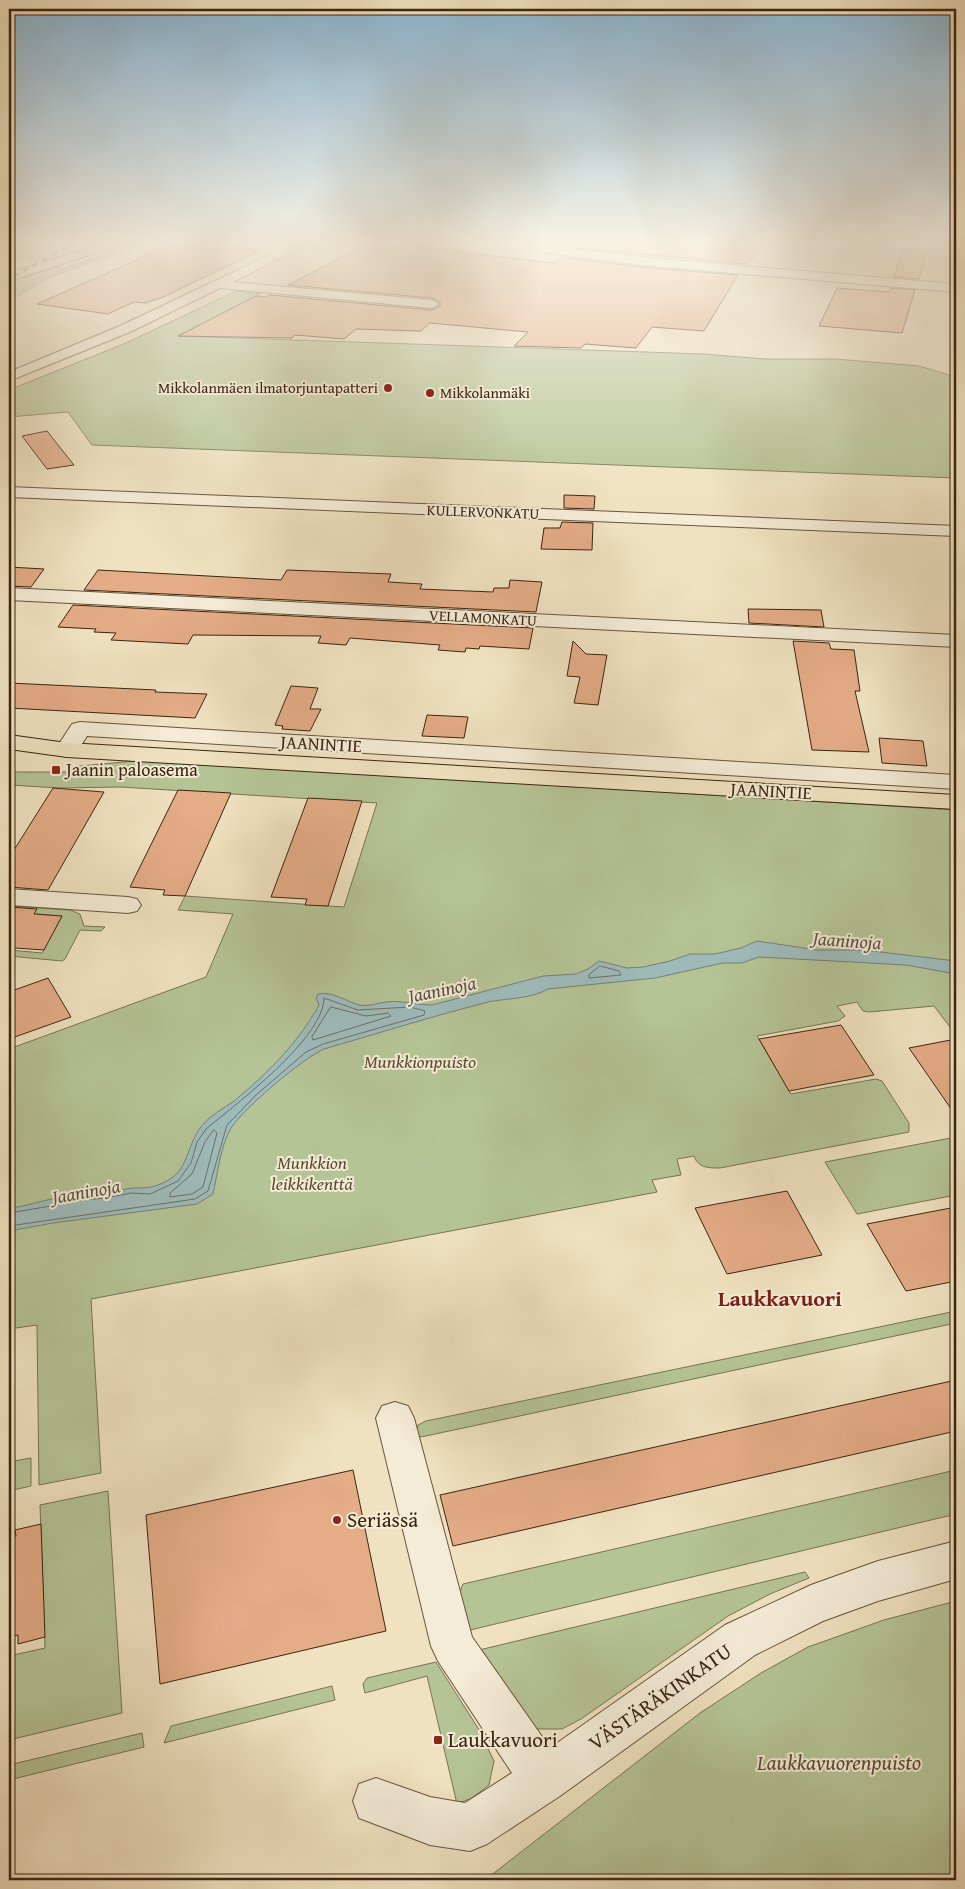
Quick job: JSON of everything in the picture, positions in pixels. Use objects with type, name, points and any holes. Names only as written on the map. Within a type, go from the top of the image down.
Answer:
[{"type":"main road","name":"JAANINTIE","points":[[9,742],[67,750],[585,770],[956,802]]},
{"type":"main road","name":"JAANINTIE","points":[[9,755],[67,750]]},
{"type":"street","points":[[9,377],[90,345],[125,328]]},
{"type":"street","name":"KULLERVONKATU","points":[[9,492],[956,531]]},
{"type":"street","name":"VELLAMONKATU","points":[[9,594],[956,641]]},
{"type":"street","name":"JAANINTIE","points":[[585,770],[956,782]]},
{"type":"street","points":[[9,897],[128,905]]},
{"type":"street","points":[[395,1418],[453,1646],[544,1780]]},
{"type":"street","name":"VÄSTÄRÄKINKATU","points":[[376,1801],[430,1822],[470,1827],[544,1780],[740,1640],[811,1605],[878,1581],[956,1560]]},
{"type":"green space","points":[[157,328],[195,328],[180,336],[703,354],[765,359],[835,359],[919,366],[956,377],[956,478],[92,445],[68,412],[9,417],[9,390],[126,343]]},
{"type":"green space","name":"Munkkionpuisto","points":[[144,760],[956,810],[956,1035],[934,1006],[869,1012],[863,1011],[857,1002],[837,1006],[845,1016],[838,1021],[757,1036],[791,1094],[876,1079],[882,1081],[909,1123],[909,1132],[720,1168],[701,1165],[694,1156],[677,1159],[681,1175],[652,1180],[657,1192],[91,1299],[101,1473],[39,1485],[37,1325],[9,1329],[9,1049],[206,977],[233,914],[178,910],[185,896],[344,907],[377,803],[121,787],[59,788],[9,785],[9,772],[67,772],[70,767]]},
{"type":"green space","points":[[9,906],[70,910],[80,914],[84,926],[105,927],[101,931],[80,930],[65,959],[62,961],[9,956],[9,950],[42,953],[62,916],[9,912]]},
{"type":"green space","points":[[956,1137],[956,1195],[857,1214],[825,1162]]},
{"type":"green space","points":[[956,1311],[956,1323],[421,1437],[416,1432],[418,1425],[426,1421]]},
{"type":"green space","points":[[31,1458],[31,1486],[9,1491],[9,1462]]},
{"type":"green space","points":[[956,1470],[956,1514],[466,1631],[457,1598],[463,1584]]},
{"type":"green space","points":[[108,1491],[122,1713],[9,1740],[9,1656],[45,1648],[40,1505]]},
{"type":"green space","points":[[805,1572],[809,1578],[770,1594],[728,1616],[581,1719],[562,1729],[537,1729],[507,1704],[475,1651]]},
{"type":"green space","name":"Laukkavuorenpuisto","points":[[956,1601],[956,1880],[485,1880],[700,1713],[761,1673],[808,1647],[884,1620]]},
{"type":"green space","points":[[436,1662],[478,1728],[494,1761],[489,1785],[472,1798],[457,1804],[427,1676],[365,1693],[363,1684],[367,1678]]},
{"type":"green space","points":[[332,1686],[335,1700],[164,1743],[171,1726]]},
{"type":"green space","points":[[142,1733],[144,1747],[9,1780],[9,1765]]},
{"type":"water","points":[[757,941],[817,950],[864,950],[956,961],[956,974],[906,965],[759,957],[742,963],[723,963],[655,978],[548,989],[535,995],[467,1007],[324,1049],[314,1054],[261,1096],[238,1119],[231,1128],[222,1151],[213,1194],[197,1204],[53,1223],[9,1231],[9,1209],[69,1195],[109,1193],[132,1188],[153,1187],[173,1177],[183,1165],[196,1134],[204,1123],[246,1091],[292,1045],[319,1005],[316,998],[318,994],[334,995],[359,1005],[403,1002],[432,1005],[543,976],[576,974],[588,969],[599,961],[627,968],[643,967],[690,954],[715,954],[741,948]]},
{"type":"building","points":[[193,328],[424,328],[421,331],[356,329],[344,339],[295,335],[292,338],[178,336]]},
{"type":"building","points":[[486,328],[651,328],[636,348],[585,344],[581,348],[514,346],[528,332]]},
{"type":"building","points":[[667,328],[706,328],[704,331]]},
{"type":"building","points":[[845,328],[903,328],[902,333]]},
{"type":"building","points":[[47,431],[74,465],[47,469],[22,436]]},
{"type":"building","points":[[564,495],[595,496],[594,509],[564,508]]},
{"type":"building","points":[[562,522],[593,523],[592,550],[541,549],[544,528],[560,528]]},
{"type":"building","points":[[9,567],[44,569],[31,587],[9,586]]},
{"type":"building","points":[[98,570],[281,580],[287,570],[391,574],[388,582],[422,584],[420,589],[493,592],[494,588],[509,588],[510,580],[542,582],[536,612],[84,590]]},
{"type":"building","points":[[73,605],[533,628],[529,649],[480,646],[479,649],[466,648],[465,652],[438,650],[440,645],[350,638],[346,645],[318,643],[321,636],[193,635],[188,644],[111,640],[116,633],[94,632],[96,629],[58,627]]},
{"type":"building","points":[[748,609],[821,610],[824,627],[749,623]]},
{"type":"building","points":[[573,641],[586,654],[607,655],[598,705],[574,703],[580,677],[567,676]]},
{"type":"building","points":[[793,641],[829,643],[831,649],[854,650],[860,691],[855,691],[869,752],[812,750]]},
{"type":"building","points":[[9,683],[207,694],[195,718],[9,708]]},
{"type":"building","points":[[291,686],[318,688],[310,709],[321,709],[310,731],[282,729],[283,726],[275,725]]},
{"type":"building","points":[[427,715],[468,717],[464,738],[422,736]]},
{"type":"building","points":[[879,738],[923,741],[927,766],[882,763]]},
{"type":"building","points":[[53,788],[104,792],[48,890],[9,887],[9,858]]},
{"type":"building","points":[[178,790],[231,793],[185,896],[163,895],[165,890],[130,887]]},
{"type":"building","points":[[308,798],[362,801],[328,906],[305,905],[307,899],[271,897]]},
{"type":"building","points":[[9,907],[37,909],[34,914],[62,916],[44,950],[15,948],[9,958]]},
{"type":"building","points":[[48,978],[71,1017],[9,1039],[9,992]]},
{"type":"building","points":[[841,1025],[874,1075],[789,1091],[759,1039]]},
{"type":"building","points":[[956,1039],[956,1116],[909,1048]]},
{"type":"building","points":[[787,1191],[822,1255],[727,1274],[695,1208]]},
{"type":"building","points":[[956,1207],[956,1281],[906,1291],[867,1224]]},
{"type":"building","points":[[956,1380],[956,1431],[453,1546],[440,1495]]},
{"type":"building","points":[[353,1470],[386,1631],[160,1684],[146,1515]]},
{"type":"building","points":[[41,1524],[45,1637],[18,1644],[18,1635],[9,1637],[9,1538],[16,1536],[15,1530]]},
{"type":"place","name":"Mikkolanmäen ilmatorjuntapatteri","points":[[388,388]]},
{"type":"place","name":"Mikkolanmäki","points":[[430,393]]},
{"type":"place","name":"Jaanin paloasema","points":[[56,770]]},
{"type":"place","name":"Seriässä","points":[[337,1520]]},
{"type":"place","name":"Laukkavuori","points":[[438,1740]]},
{"type":"district","name":"Laukkavuori","points":[[780,1298]]},
{"type":"water label","name":"Jaaninoja","points":[[847,940]]},
{"type":"water label","name":"Jaaninoja","points":[[442,989]]},
{"type":"water label","name":"Jaaninoja","points":[[86,1191]]},
{"type":"park label","name":"Munkkion leikkikenttä","points":[[312,1173]]}]
